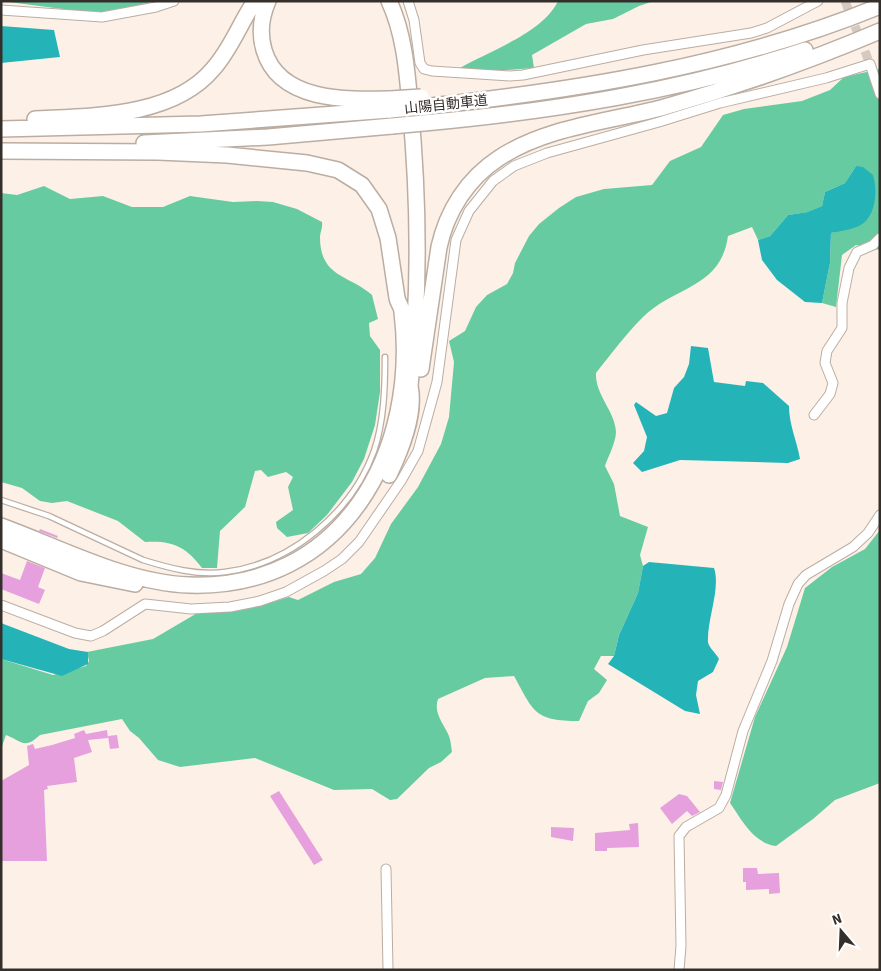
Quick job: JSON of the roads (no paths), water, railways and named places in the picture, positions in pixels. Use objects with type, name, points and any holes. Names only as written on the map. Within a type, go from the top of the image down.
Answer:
[{"type":"highway","points":[[1,121],[135,110],[174,99],[193,88],[214,68],[255,1]]},
{"type":"highway","points":[[268,1],[262,19],[262,42],[268,60],[286,80],[301,89],[326,97],[390,104]]},
{"type":"highway","points":[[1,526],[131,574],[183,584],[219,584],[241,581],[272,571],[298,558],[332,534],[368,492],[383,464],[395,426],[400,393],[402,309],[407,296],[409,264],[404,136],[394,44],[379,1]]},
{"type":"highway","points":[[389,1],[402,43],[413,135],[417,255],[410,386],[412,396]]},
{"type":"highway","name":"山陽自動車道","points":[[1,129],[201,124],[584,86],[666,71],[734,54],[798,35],[880,6]]},
{"type":"highway","name":"山陽自動車道","points":[[1,145],[203,140],[424,124],[571,105],[680,85],[787,56],[880,24]]},
{"type":"highway","points":[[1,540],[81,573],[176,593],[206,594],[234,591],[275,579],[324,552],[352,526],[390,474],[400,448],[412,396],[417,387],[439,247],[444,228],[461,194],[490,164],[520,146],[538,139],[702,96],[775,72],[880,31]]},
{"type":"highway","points":[[1,151],[158,152],[227,155],[307,163],[338,170],[362,185],[379,208],[387,230],[397,298],[402,309]]},
{"type":"street","points":[[1,10],[102,17],[156,7],[174,1]]},
{"type":"street","points":[[408,1],[414,20],[420,62],[424,69],[432,72],[510,76],[643,50],[751,33],[767,28],[818,1]]},
{"type":"street","points":[[1,605],[75,633],[90,636],[103,631],[144,604],[191,609],[230,607],[277,595],[314,577],[342,559],[359,542],[418,451],[437,382],[456,240],[469,211],[493,181],[514,166],[547,153],[644,127],[720,103],[826,78],[870,64],[880,94]]},
{"type":"street","points":[[814,415],[830,394],[834,383],[826,363],[827,351],[842,328],[842,303],[849,268],[857,252],[873,245],[880,238]]},
{"type":"street","points":[[679,970],[681,946],[680,836],[686,827],[719,808],[726,795],[743,731],[772,661],[789,604],[798,584],[806,575],[853,547],[868,533],[880,515]]},
{"type":"street","points":[[386,869],[388,970]]},
{"type":"lane","points":[[1,500],[49,516],[143,560],[156,564],[186,571],[219,573],[256,564],[286,551],[314,532],[331,518],[354,489],[367,467],[376,443],[383,403],[385,357]]},
{"type":"water","points":[[1,26],[54,30],[60,57],[1,63]]},
{"type":"water","points":[[856,166],[863,167],[873,175],[875,196],[872,211],[865,222],[859,226],[831,233],[830,263],[822,303],[805,302],[777,280],[762,260],[758,240],[770,236],[788,215],[808,212],[822,206],[825,192],[845,183]]},
{"type":"water","points":[[691,346],[708,348],[714,382],[745,386],[746,381],[763,383],[789,406],[790,420],[800,459],[788,463],[680,460],[642,472],[633,463],[644,451],[647,437],[634,405],[636,402],[656,416],[667,413],[674,388],[684,377],[689,364]]},
{"type":"water","points":[[649,562],[714,568],[716,585],[709,624],[708,642],[719,659],[713,672],[698,681],[696,695],[700,714],[685,711],[608,664],[614,656],[619,635],[638,593],[643,566]]},
{"type":"water","points":[[1,623],[69,649],[88,652],[88,664],[62,676],[1,659]]},
{"type":"tunnel","points":[[845,1],[870,64]]}]
